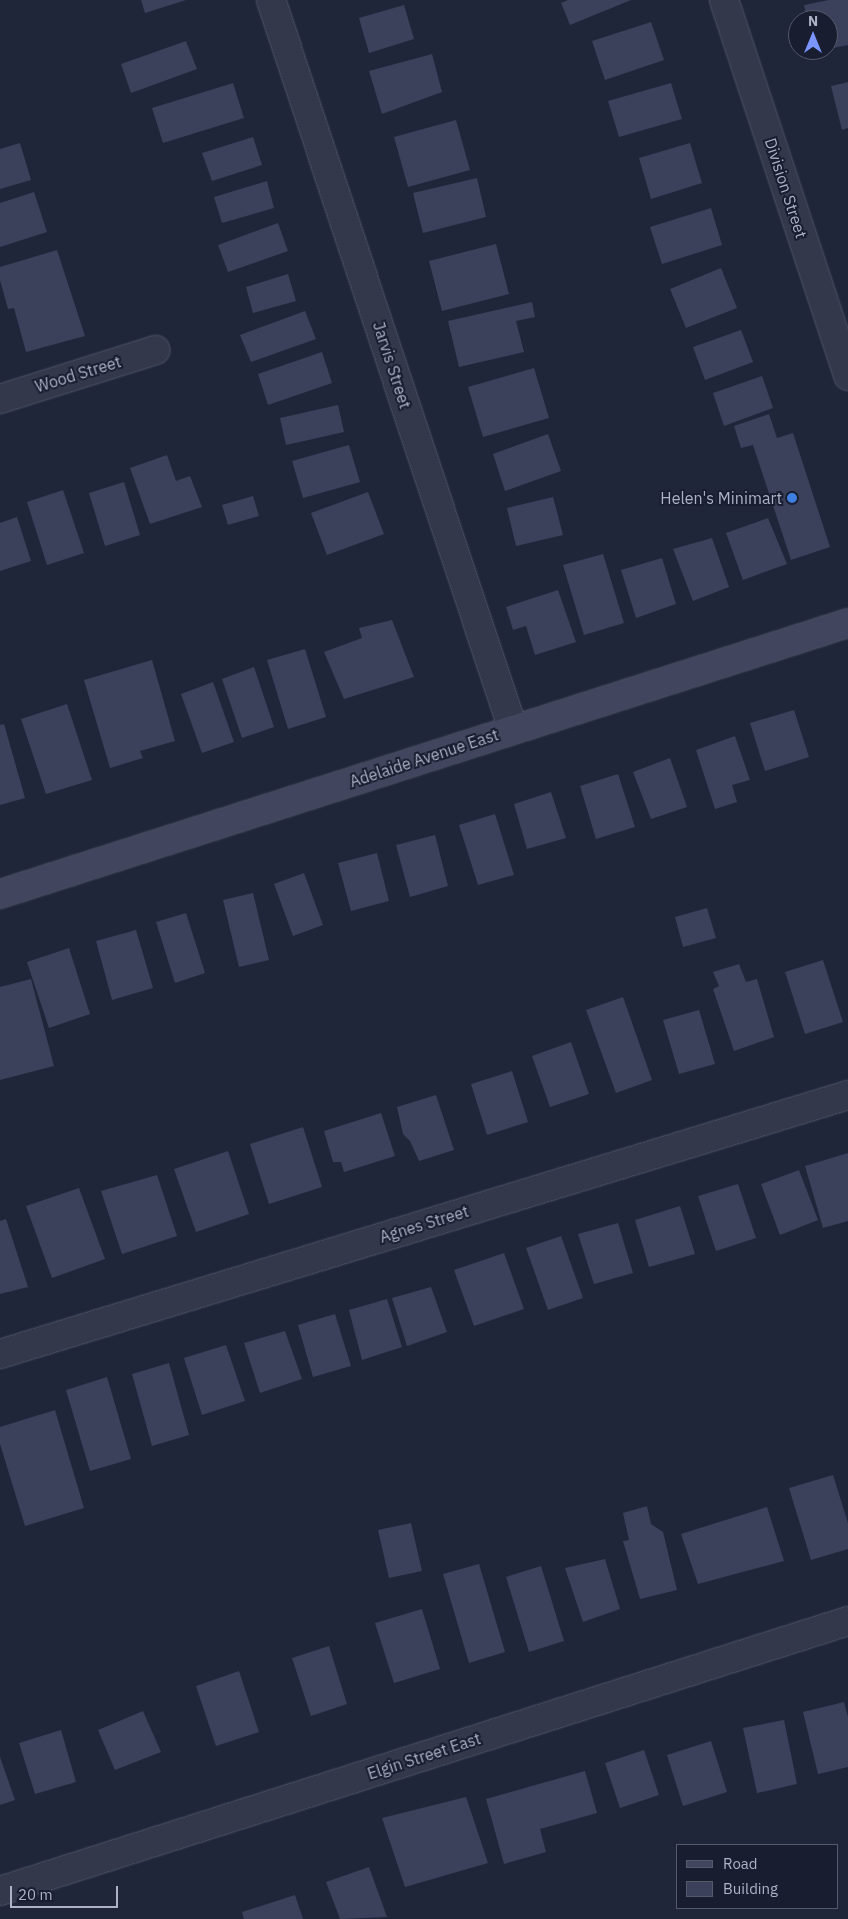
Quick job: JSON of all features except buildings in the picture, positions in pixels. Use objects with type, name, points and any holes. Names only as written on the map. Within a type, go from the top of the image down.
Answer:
[{"type":"main road","name":"Adelaide Avenue East","points":[[0,894],[848,623]]},
{"type":"street","name":"Jarvis Street","points":[[271,0],[513,729]]},
{"type":"street","name":"Division Street","points":[[724,0],[848,376]]},
{"type":"street","name":"Wood Street","points":[[0,399],[156,350]]},
{"type":"street","name":"Agnes Street","points":[[0,1354],[848,1095]]},
{"type":"street","name":"Elgin Street East","points":[[0,1891],[848,1620]]},
{"type":"place","name":"Helen's Minimart","points":[[792,498]]}]
